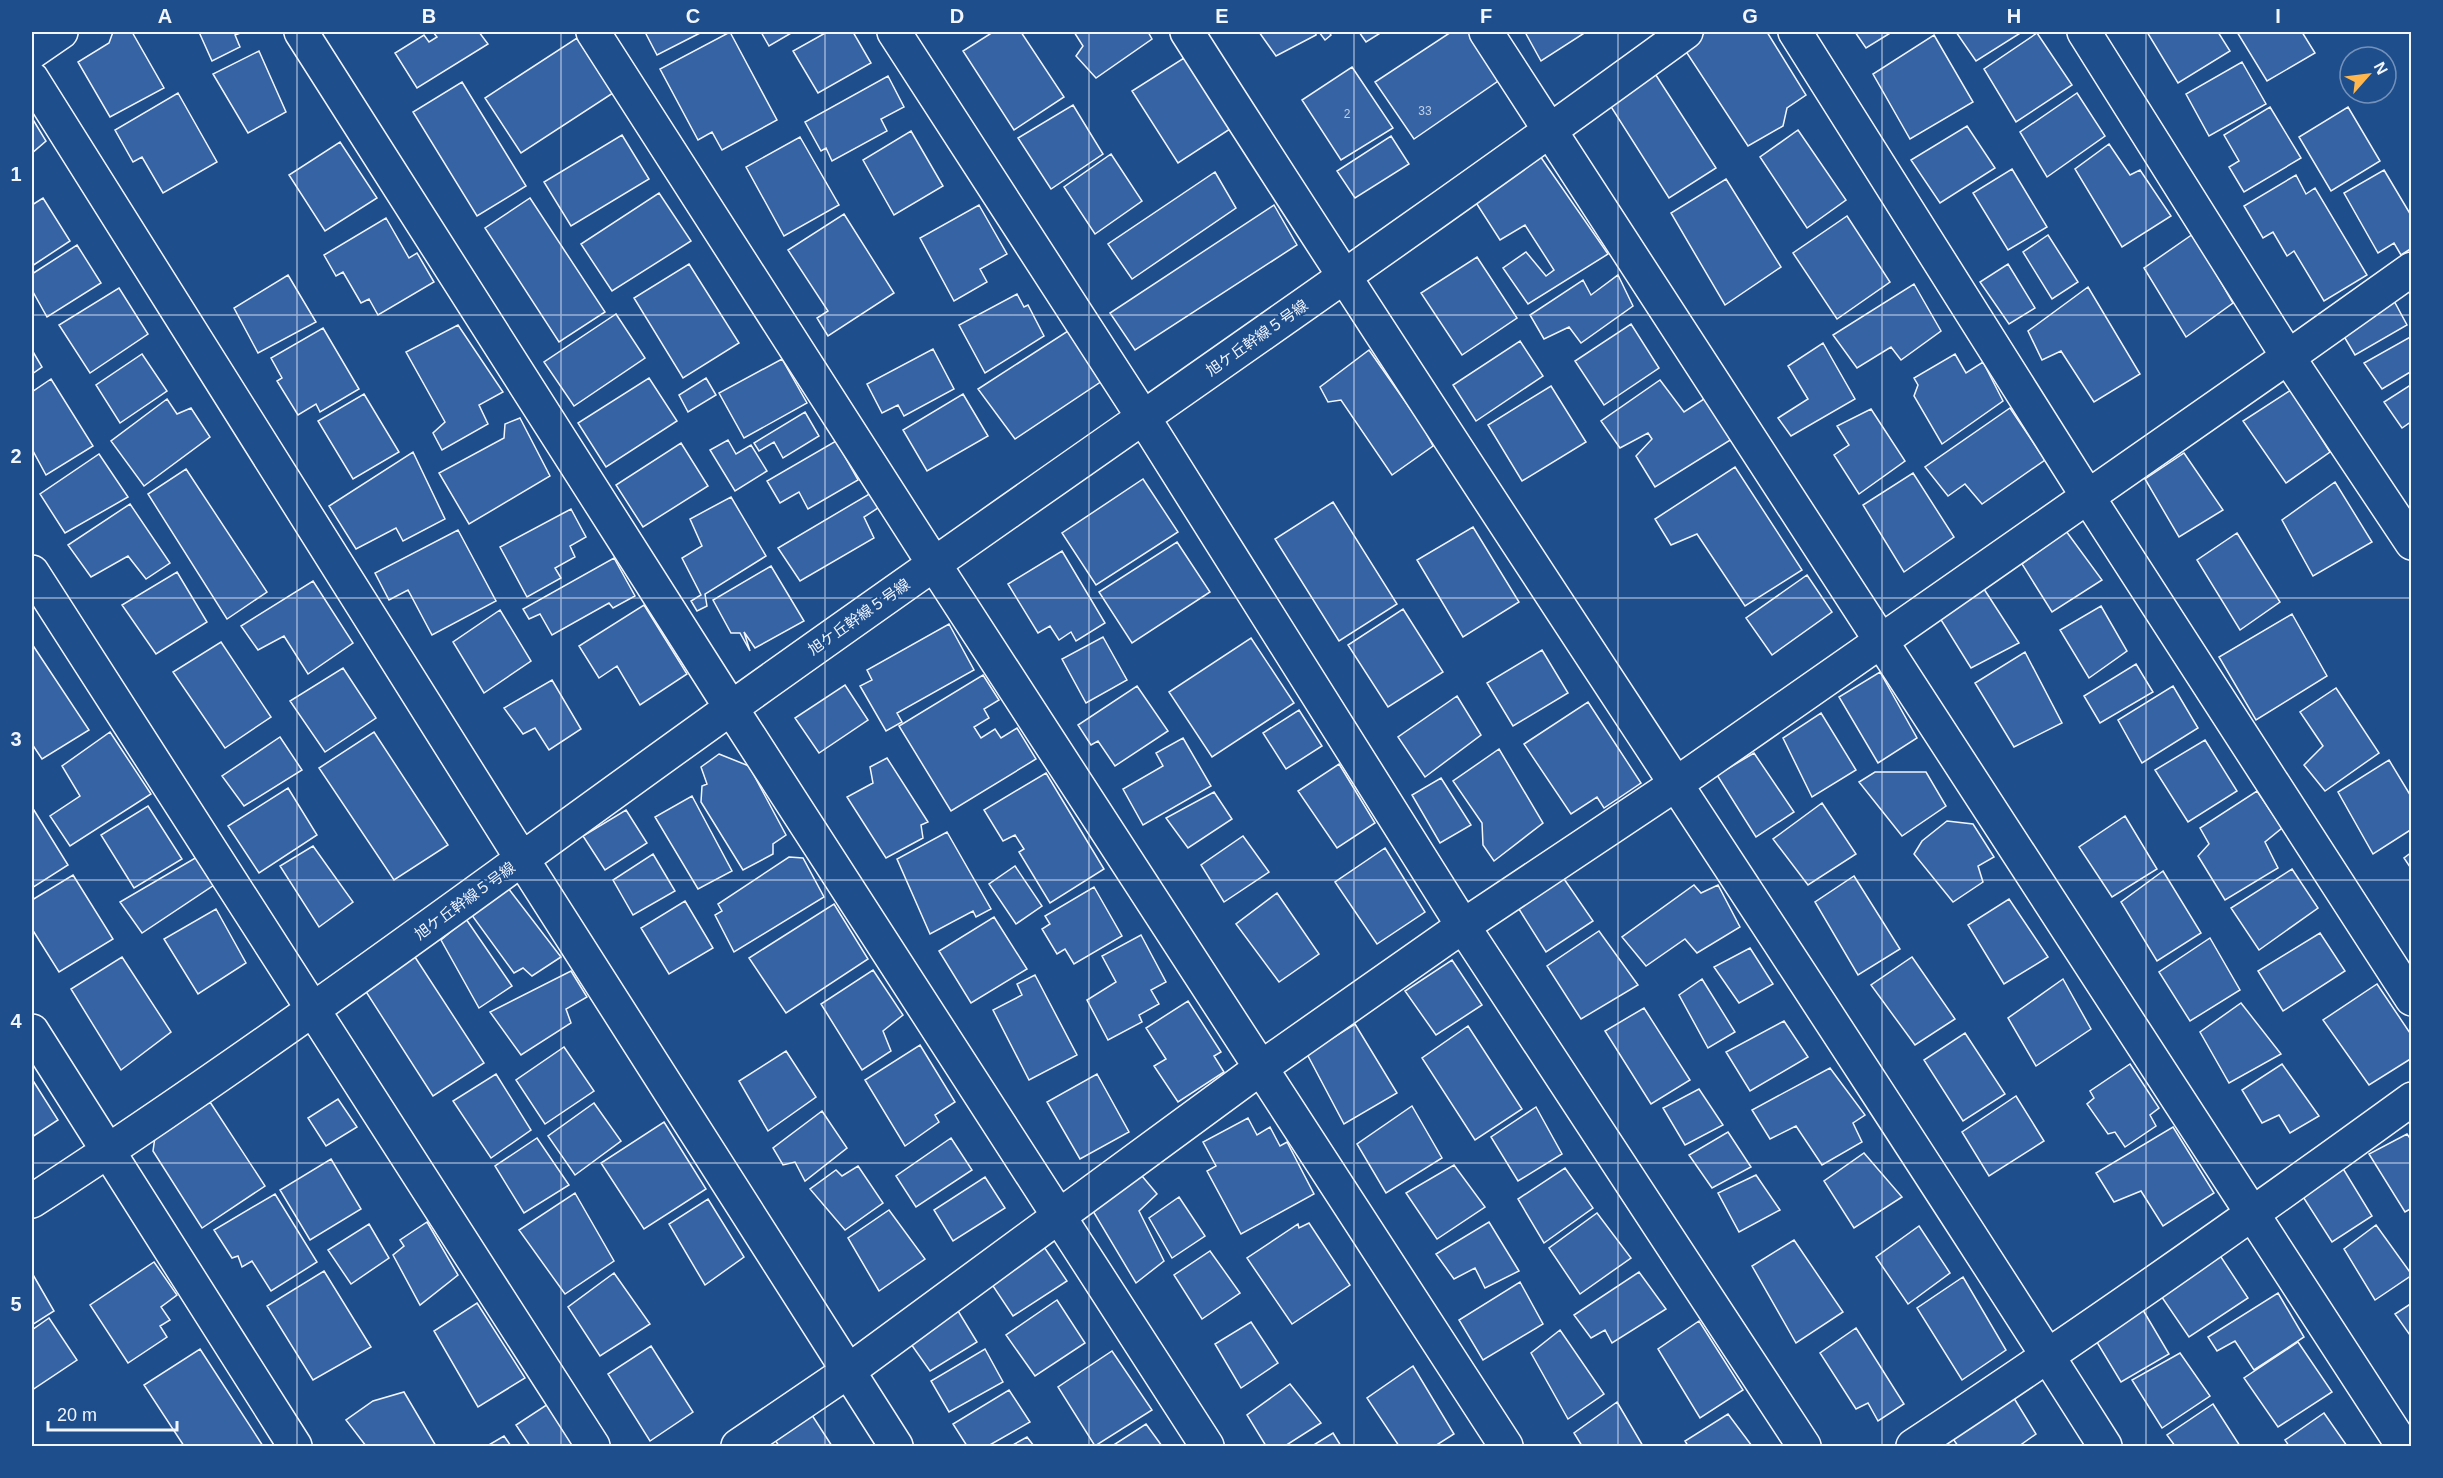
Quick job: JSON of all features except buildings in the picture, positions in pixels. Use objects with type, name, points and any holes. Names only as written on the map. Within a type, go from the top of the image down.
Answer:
[{"type":"street","points":[[32,52],[61,32]]},
{"type":"street","points":[[301,32],[731,708],[1207,1446]]},
{"type":"street","points":[[593,32],[934,564],[1506,1446]]},
{"type":"street","points":[[894,32],[1143,417],[1463,926],[1804,1446]]},
{"type":"street","points":[[1187,32],[2105,1446]]},
{"type":"street","points":[[1486,32],[2403,1446]]},
{"type":"street","name":"旭ケ丘幹線５号線","points":[[32,1201],[108,1152],[312,1011],[731,708],[1344,277],[1686,32]]},
{"type":"street","points":[[1795,32],[2088,497],[2412,999]]},
{"type":"street","points":[[2084,32],[2288,357],[2412,543]]},
{"type":"street","points":[[32,79],[522,859],[896,1446]]},
{"type":"street","points":[[738,1446],[847,1372],[1262,1067],[1463,926],[1676,784],[2412,269]]},
{"type":"street","points":[[32,572],[593,1446]]},
{"type":"street","points":[[32,1031],[296,1446]]},
{"type":"street","points":[[1913,1446],[2048,1357],[2253,1214],[2412,1099]]}]
